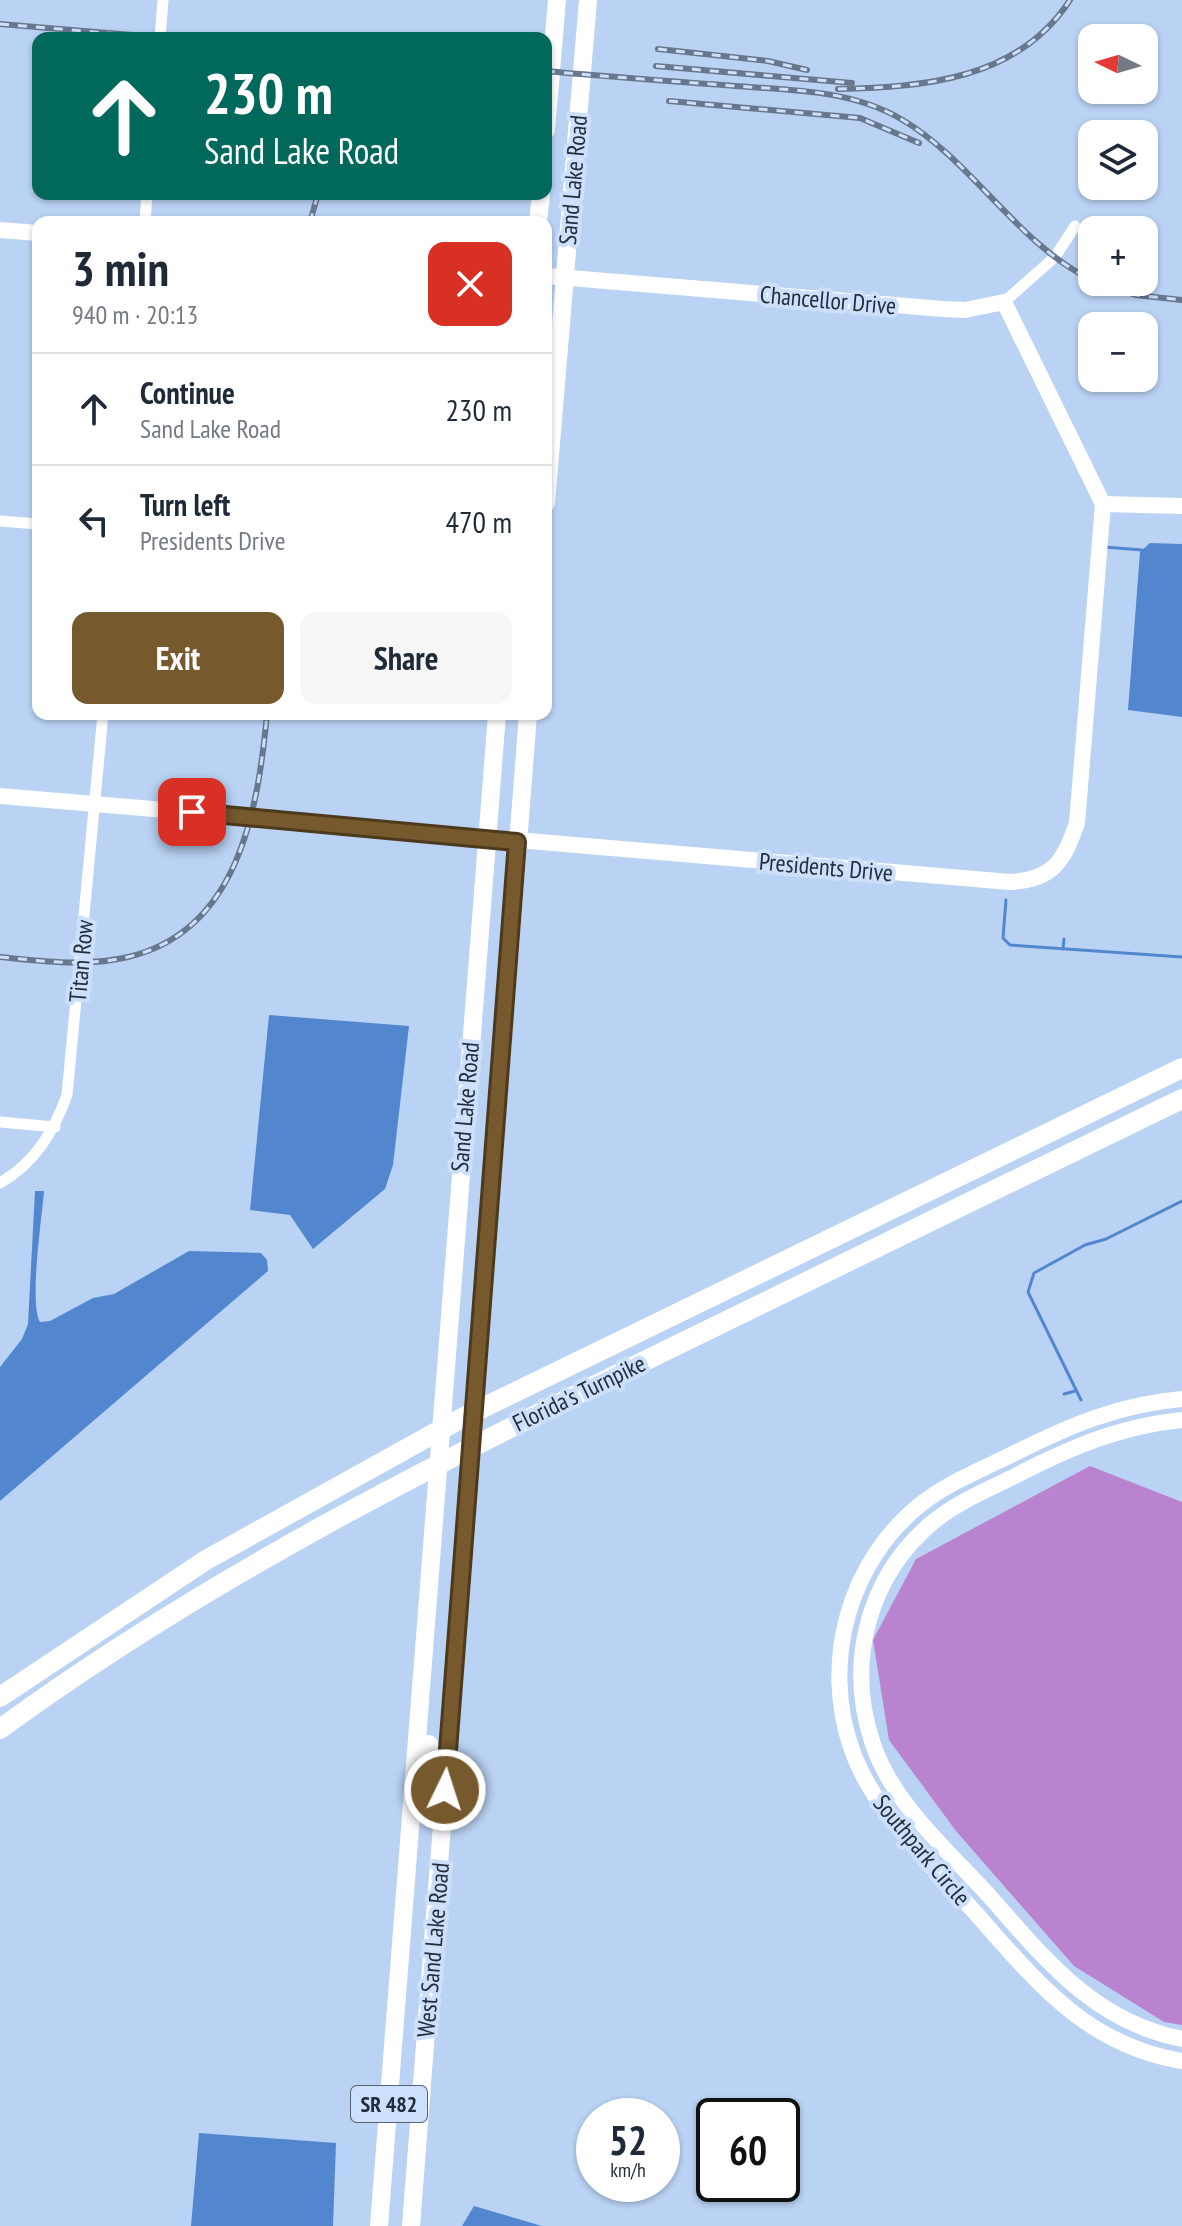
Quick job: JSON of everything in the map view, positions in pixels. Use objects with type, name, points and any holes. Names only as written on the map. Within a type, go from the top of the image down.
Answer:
[{"type":"highway","name":"Florida's Turnpike","points":[[0,1697],[206,1560],[460,1419],[1182,1068]]},
{"type":"highway","name":"Florida's Turnpike","points":[[0,1729],[172,1612],[340,1513],[1182,1099]]},
{"type":"main road","name":"Sand Lake Road","points":[[552,59],[557,0]]},
{"type":"main road","name":"Sand Lake Road","points":[[552,432],[586,6]]},
{"type":"main road","name":"Sand Lake Road","points":[[436,1500],[496,720]]},
{"type":"main road","name":"Sand Lake Road","points":[[468,1481],[527,720]]},
{"type":"main road","name":"West Sand Lake Road","points":[[411,2226],[468,1481]]},
{"type":"main road","name":"West Sand Lake Road","points":[[379,2226],[436,1500]]},
{"type":"main road","points":[[431,1566],[438,1631],[428,1764],[432,1782],[445,1790]]},
{"type":"street","points":[[160,32],[163,0]]},
{"type":"street","name":"Chancellor Drive","points":[[552,276],[965,310],[1004,302],[1055,257],[1075,226]]},
{"type":"street","points":[[0,230],[32,233]]},
{"type":"street","points":[[1004,302],[1103,504],[1182,506]]},
{"type":"street","name":"Presidents Drive","points":[[0,796],[517,842],[1010,882],[1032,881],[1054,869],[1068,850],[1077,823],[1103,504]]},
{"type":"street","points":[[0,521],[32,524]]},
{"type":"street","name":"Titan Row","points":[[0,1183],[33,1157],[55,1127],[67,1094],[102,720]]},
{"type":"street","points":[[0,1122],[55,1127]]},
{"type":"street","name":"Southpark Circle","points":[[1182,1399],[1110,1410],[1077,1423],[952,1484],[922,1503],[896,1527],[861,1580],[848,1612],[840,1651],[842,1709],[852,1751],[887,1813],[1053,1999],[1111,2038],[1141,2051],[1182,2061]]},
{"type":"street","name":"Southpark Circle","points":[[1182,1420],[1116,1430],[962,1503],[935,1520],[911,1542],[879,1590],[868,1619],[861,1664],[864,1715],[872,1744],[904,1800],[1067,1983],[1120,2019],[1182,2039]]},
{"type":"shaded area","points":[[1090,1466],[1182,1502],[1182,2025],[1164,2022],[1074,1966],[956,1831],[889,1740],[873,1640],[916,1559]]},
{"type":"water","points":[[1150,543],[1182,544],[1182,717],[1128,710],[1140,552]]},
{"type":"water","points":[[269,1015],[409,1026],[393,1165],[385,1189],[313,1249],[290,1215],[250,1210]]},
{"type":"water","points":[[35,1191],[44,1191],[36,1279],[40,1322],[50,1321],[93,1298],[114,1294],[189,1251],[261,1253],[267,1260],[268,1271],[0,1501],[0,1367],[22,1339],[28,1324]]},
{"type":"water","points":[[199,2133],[336,2143],[333,2226],[191,2226]]},
{"type":"water","points":[[474,2206],[542,2226],[462,2226]]},
{"type":"waterway","points":[[1104,547],[1142,550]]},
{"type":"waterway","points":[[1006,900],[1003,938],[1010,945],[1182,957]]},
{"type":"waterway","points":[[1063,949],[1064,939]]},
{"type":"waterway","points":[[1081,1400],[1028,1292],[1034,1273],[1085,1245],[1106,1239],[1182,1201]]},
{"type":"waterway","points":[[1064,1394],[1075,1391]]},
{"type":"railway","points":[[838,89],[935,81],[996,63],[1024,47],[1049,27],[1070,0]]},
{"type":"railway","points":[[0,24],[96,32]]},
{"type":"railway","points":[[658,49],[768,61],[807,70]]},
{"type":"railway","points":[[656,66],[852,83]]},
{"type":"railway","points":[[552,71],[821,93],[882,109],[927,136],[1041,246],[1078,272]]},
{"type":"railway","points":[[669,101],[860,118],[919,143]]},
{"type":"railway","points":[[312,216],[316,200]]},
{"type":"railway","points":[[1145,296],[1182,300]]},
{"type":"railway","points":[[0,957],[64,962],[112,960],[165,943],[195,921],[218,894],[236,861],[257,788],[266,720]]},
{"type":"route","points":[[192,812],[517,842],[445,1790]]}]
